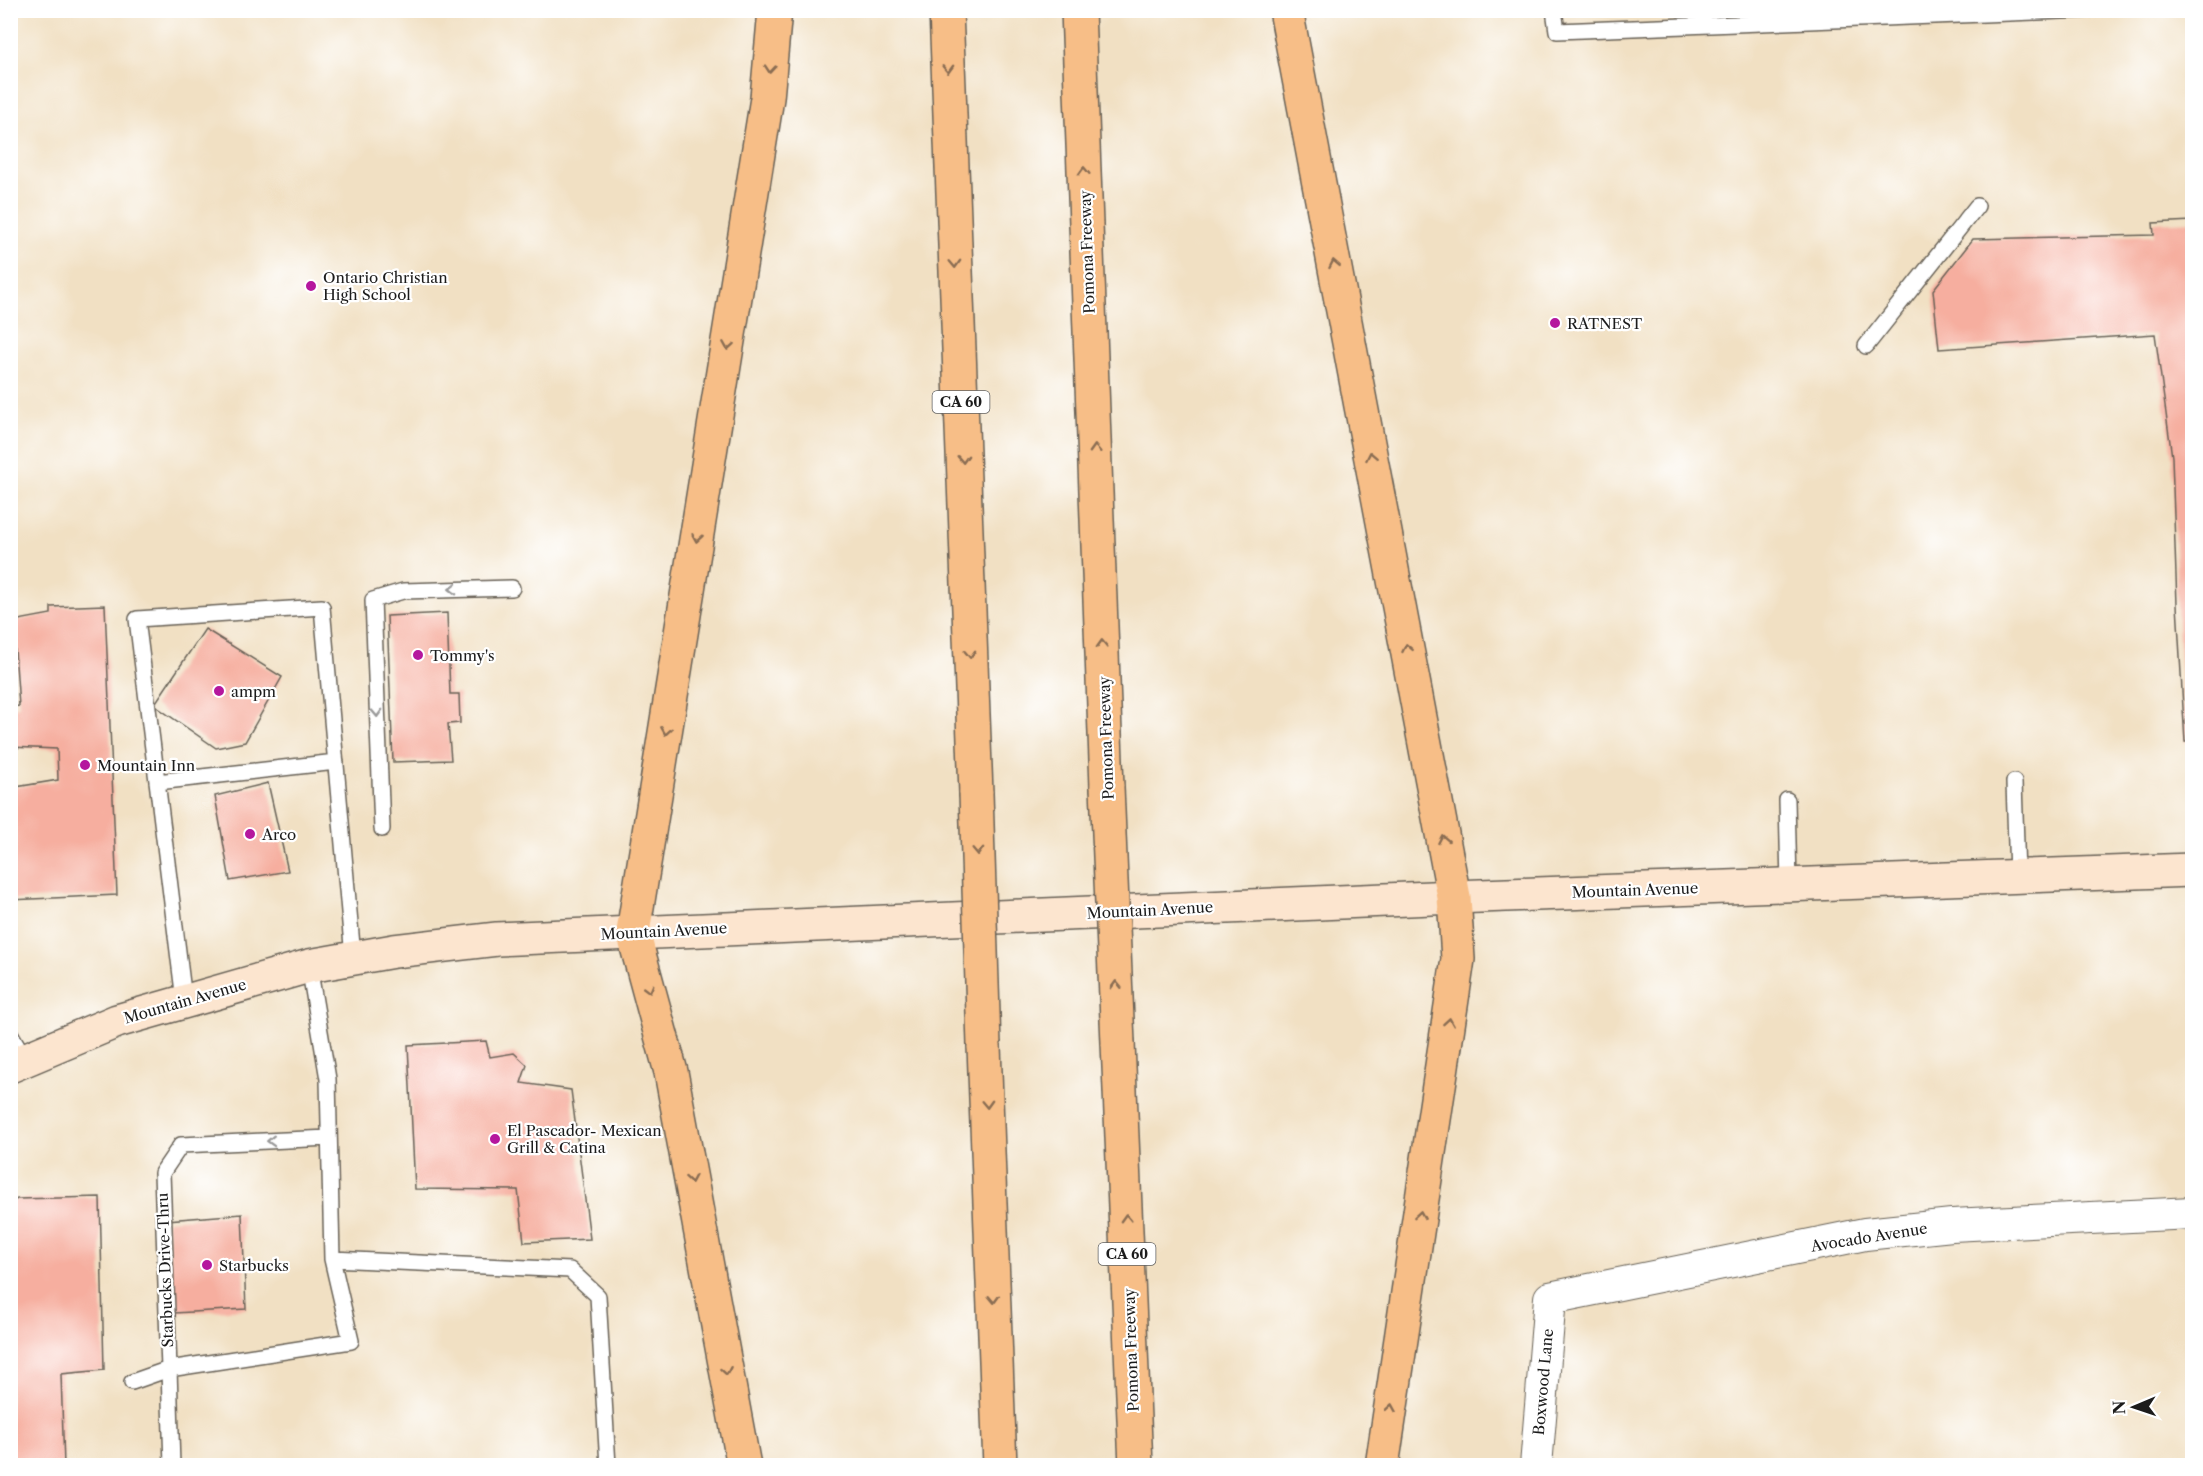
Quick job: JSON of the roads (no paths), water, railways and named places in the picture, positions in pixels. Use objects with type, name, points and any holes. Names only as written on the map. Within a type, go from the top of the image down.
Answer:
[{"type":"highway","points":[[744,1466],[671,1071],[633,932],[767,99],[775,10]]},
{"type":"highway","name":"CA 60","points":[[946,10],[1000,1466]]},
{"type":"highway","name":"Pomona Freeway","points":[[1078,10],[1107,787],[1136,1466]]},
{"type":"highway","points":[[1286,10],[1454,897],[1458,960],[1382,1466]]},
{"type":"main road","name":"Mountain Avenue","points":[[15,1053],[184,1000],[309,966],[353,957],[497,939],[1454,897],[2193,870]]},
{"type":"street","name":"Avocado Avenue","points":[[1550,1298],[1865,1234],[1952,1225],[2193,1214]]},
{"type":"street","name":"Boxwood Lane","points":[[1536,1466],[1550,1298]]},
{"type":"lane","points":[[1554,10],[1557,31],[2088,10]]},
{"type":"lane","points":[[1866,346],[1977,206]]},
{"type":"lane","points":[[382,829],[373,600],[403,591],[512,588]]},
{"type":"lane","points":[[184,1000],[137,619],[322,607],[353,957]]},
{"type":"lane","points":[[157,782],[336,762]]},
{"type":"lane","points":[[2014,782],[2017,876]]},
{"type":"lane","points":[[1787,800],[1789,884]]},
{"type":"lane","points":[[132,1382],[169,1369],[351,1341],[332,1259],[328,1079],[309,966]]},
{"type":"lane","name":"Starbucks Drive-Thru","points":[[169,1369],[162,1173],[181,1145],[329,1138]]},
{"type":"lane","points":[[332,1259],[570,1270],[598,1296],[608,1466]]},
{"type":"lane","points":[[169,1369],[172,1466]]},
{"type":"place","name":"Ontario Christian High School","points":[[311,286]]},
{"type":"place","name":"RATNEST","points":[[1555,323]]},
{"type":"place","name":"Tommy's","points":[[418,655]]},
{"type":"place","name":"ampm","points":[[219,691]]},
{"type":"place","name":"Mountain Inn","points":[[85,765]]},
{"type":"place","name":"Arco","points":[[250,834]]},
{"type":"place","name":"El Pascador- Mexican Grill & Catina","points":[[495,1139]]},
{"type":"place","name":"Starbucks","points":[[207,1265]]}]
